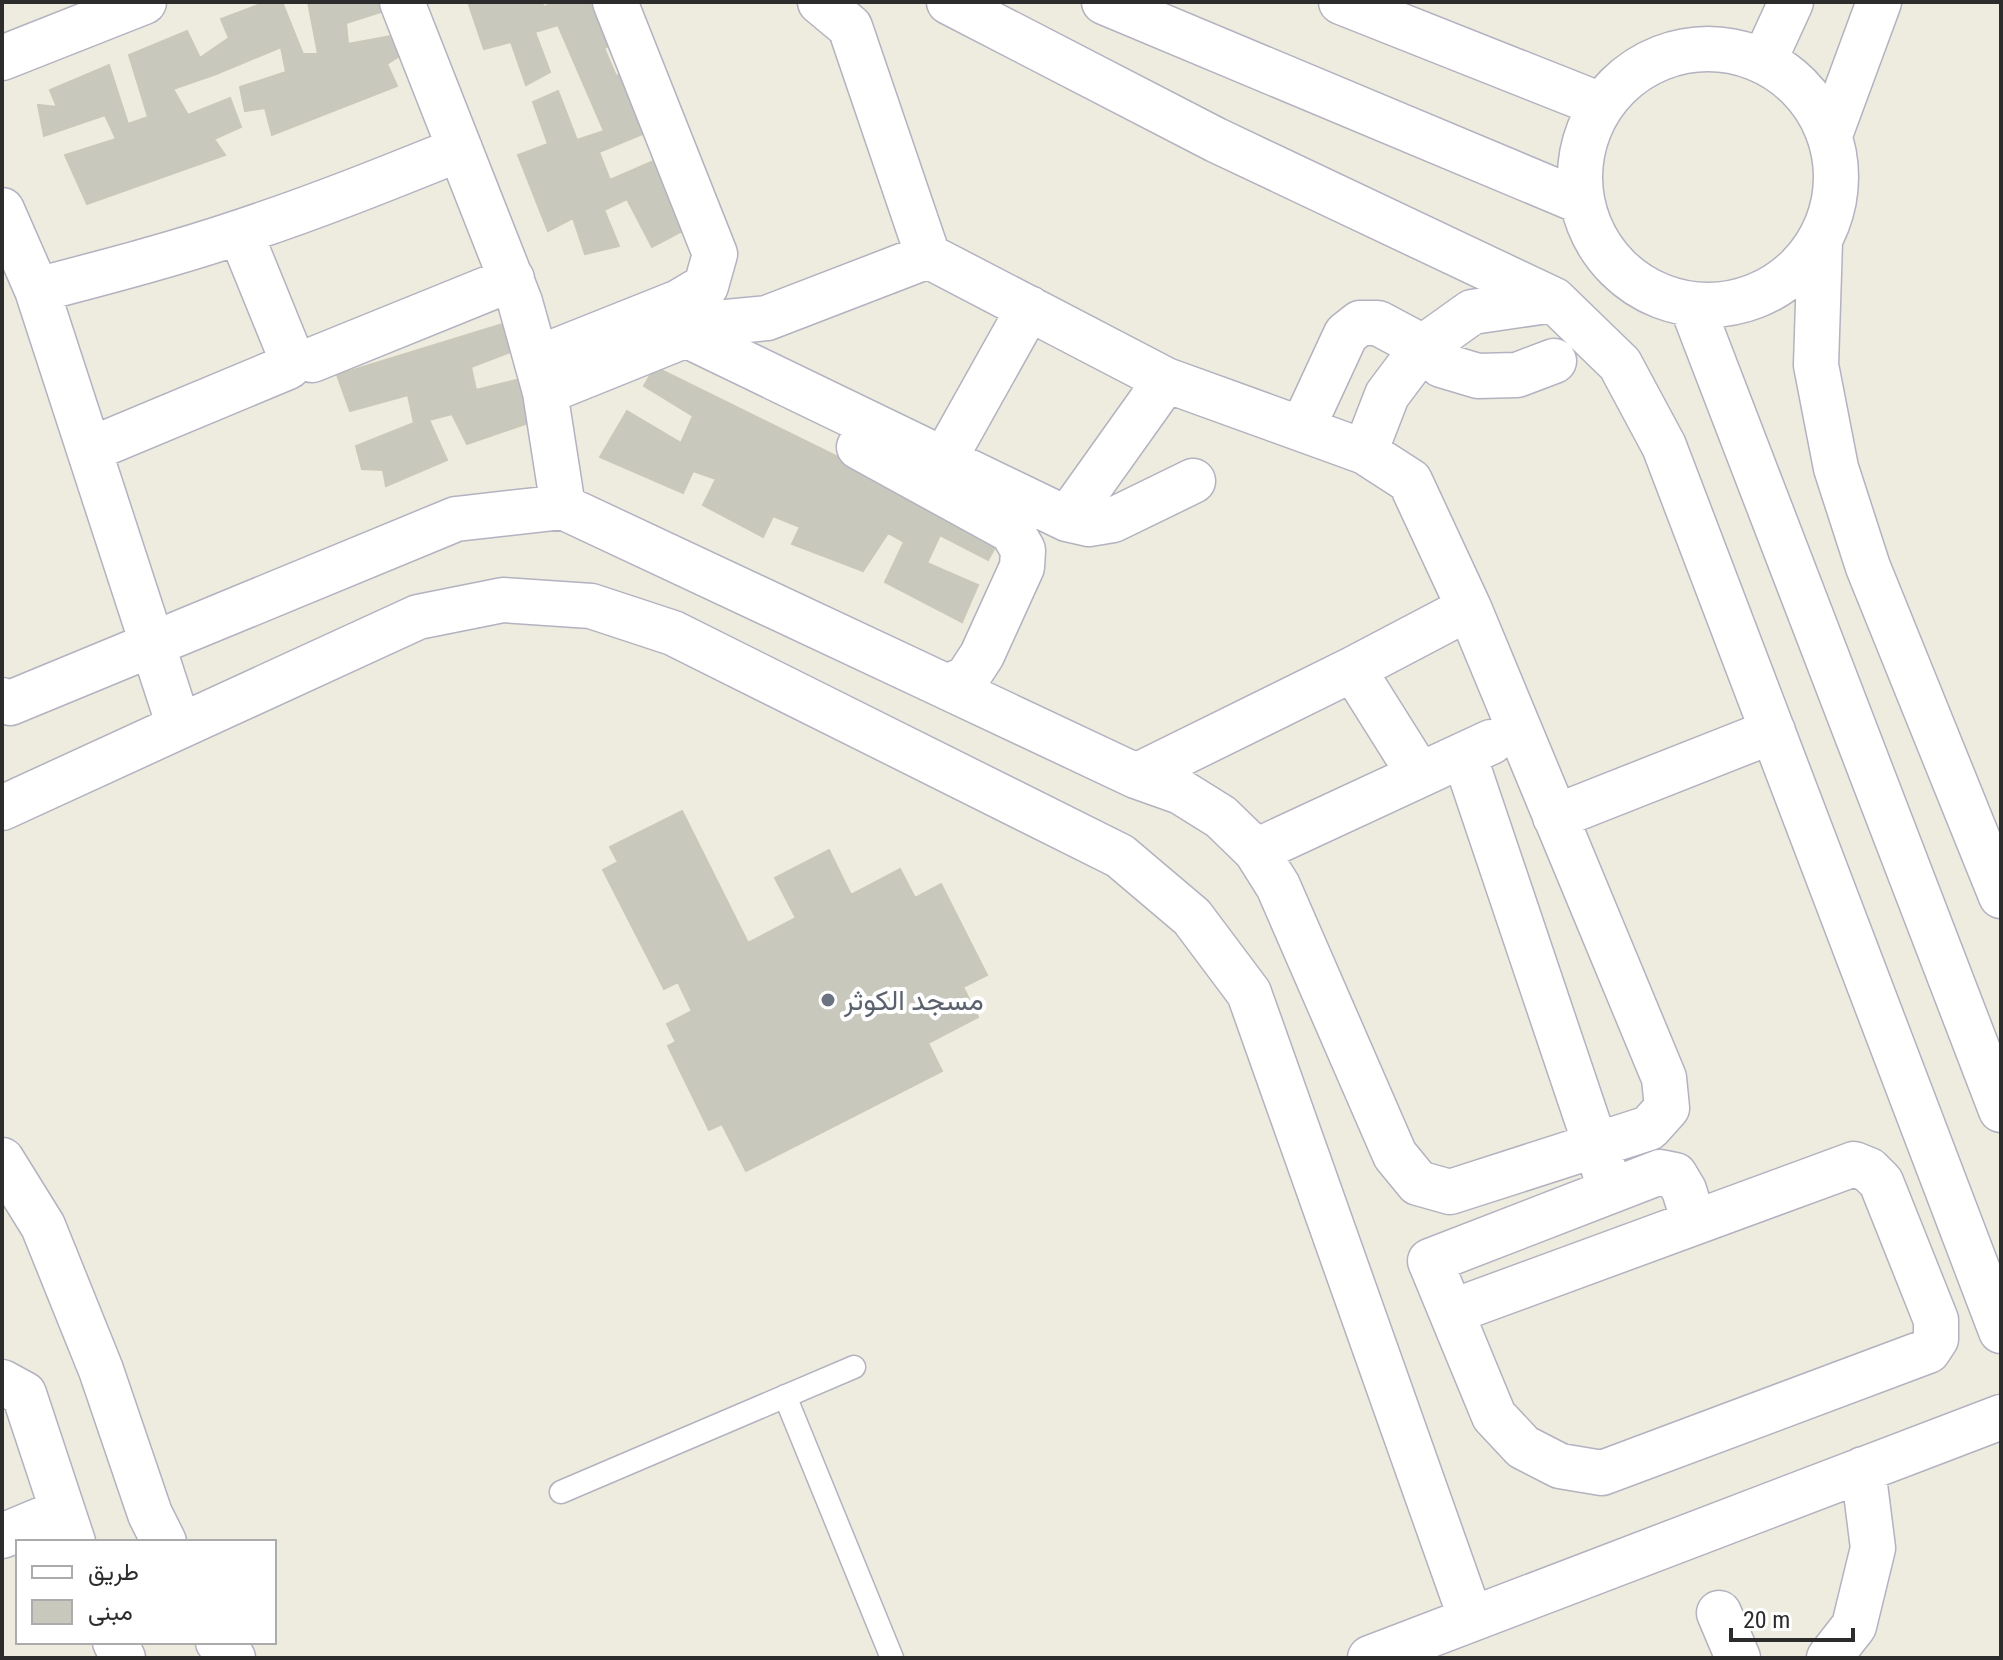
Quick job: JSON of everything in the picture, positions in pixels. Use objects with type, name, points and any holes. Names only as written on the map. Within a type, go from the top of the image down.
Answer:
[{"type":"street","points":[[2,58],[144,2]]},
{"type":"street","points":[[402,2],[516,291],[541,375],[563,507]]},
{"type":"street","points":[[541,375],[706,286],[715,254],[615,2]]},
{"type":"street","points":[[2,700],[10,703],[456,519],[563,507],[1136,776],[1181,792],[1221,817],[1256,851],[1278,886],[1395,1155],[1418,1183],[1450,1192],[1649,1128],[1667,1108],[1664,1078],[1469,608],[1410,481],[1365,452],[1166,380],[928,256],[850,27],[820,2]]},
{"type":"street","points":[[949,2],[1216,140],[1554,300],[1620,364],[1664,446],[2001,1331]]},
{"type":"street","points":[[1104,2],[1582,202]]},
{"type":"street","points":[[1341,2],[1601,105]]},
{"type":"street","points":[[1764,61],[1791,2]]},
{"type":"street","points":[[1830,135],[1879,2]]},
{"type":"street","points":[[1692,49],[1729,49],[1764,61],[1793,79],[1815,104],[1830,135],[1837,171],[1834,208],[1820,242],[1796,272],[1766,293],[1729,305],[1692,306],[1653,295],[1620,272],[1595,240],[1582,202],[1579,168],[1586,136],[1601,105],[1625,78],[1657,58],[1692,49]]},
{"type":"street","points":[[179,726],[93,461],[12,246],[139,263],[351,193],[460,149]]},
{"type":"street","points":[[93,461],[288,367],[290,355],[240,232]]},
{"type":"street","points":[[1820,242],[1816,365],[1836,468],[1868,567],[2001,896]]},
{"type":"street","points":[[541,375],[686,335],[716,323],[767,318],[928,256]]},
{"type":"street","points":[[93,461],[311,377],[516,291]]},
{"type":"street","points":[[1365,452],[1387,395],[1423,347],[1472,312],[1554,300]]},
{"type":"street","points":[[1692,306],[2001,1110]]},
{"type":"street","points":[[944,460],[1029,308]]},
{"type":"street","points":[[1302,429],[1346,334],[1360,323],[1378,323],[1423,347],[1441,365],[1478,376],[1517,375],[1554,361]]},
{"type":"street","points":[[686,335],[1067,519],[1089,524],[1113,520],[1193,481]]},
{"type":"street","points":[[1067,519],[1166,380]]},
{"type":"street","points":[[859,447],[1012,531],[1023,550],[1022,567],[982,655],[967,678],[947,687]]},
{"type":"street","points":[[2,808],[418,617],[503,600],[591,606],[673,633],[1120,856],[1192,917],[1249,993],[1471,1619]]},
{"type":"street","points":[[1136,776],[1469,608]]},
{"type":"street","points":[[1353,669],[1419,774]]},
{"type":"street","points":[[1256,851],[1519,730]]},
{"type":"street","points":[[1555,817],[1773,731]]},
{"type":"street","points":[[1464,755],[1611,1190]]},
{"type":"street","points":[[2,1160],[43,1226],[101,1370],[150,1514],[163,1540]]},
{"type":"street","points":[[1451,1312],[1854,1164],[1869,1170],[1881,1182],[1936,1320],[1936,1339],[1928,1351],[1602,1473],[1560,1466],[1523,1447],[1494,1416],[1451,1312],[1430,1261],[1660,1172],[1675,1175],[1684,1190],[1694,1222]]},
{"type":"street","points":[[2,1536],[67,1526],[24,1394],[4,1378]]},
{"type":"street","points":[[1370,1658],[2001,1417]]},
{"type":"street","points":[[1829,1658],[1854,1626],[1873,1548],[1863,1469]]},
{"type":"street","points":[[1719,1613],[1738,1658]]},
{"type":"lane","points":[[561,1492],[854,1367]]},
{"type":"lane","points":[[785,1396],[892,1658]]},
{"type":"building","points":[[266,2],[282,2],[303,54],[318,54],[308,2],[391,2],[393,8],[346,23],[348,44],[397,35],[401,55],[387,64],[397,86],[272,135],[265,108],[245,111],[240,87],[286,72],[281,47],[219,73],[213,49],[229,38],[221,19]]},
{"type":"building","points":[[468,2],[541,2],[544,7],[555,2],[597,2],[620,42],[604,48],[616,76],[629,71],[650,131],[599,152],[610,180],[658,159],[686,229],[652,247],[627,199],[604,210],[619,246],[585,254],[573,218],[548,231],[518,155],[548,144],[533,102],[558,91],[577,140],[604,131],[558,25],[535,32],[550,72],[526,85],[511,42],[484,49]]},
{"type":"building","points":[[187,31],[200,58],[213,49],[219,73],[173,89],[188,115],[230,98],[241,127],[214,139],[225,155],[87,204],[65,155],[116,139],[105,115],[44,136],[38,105],[57,107],[50,90],[109,65],[128,124],[148,117],[129,55]]},
{"type":"building","points":[[506,323],[518,349],[471,367],[476,390],[540,374],[540,419],[467,444],[452,414],[429,420],[447,460],[386,486],[383,470],[362,469],[356,446],[414,423],[408,395],[350,411],[337,375]]},
{"type":"building","points":[[655,367],[1001,537],[988,560],[940,535],[927,563],[978,585],[962,622],[885,582],[904,542],[888,533],[863,571],[792,544],[800,527],[773,516],[763,537],[703,505],[716,479],[693,471],[683,493],[600,457],[627,411],[681,443],[693,416],[644,386]]},
{"type":"building","name":"مسجد الكوثر","points":[[682,811],[748,943],[796,918],[775,878],[829,850],[851,895],[900,869],[915,898],[941,884],[987,975],[963,987],[978,1017],[928,1043],[942,1071],[746,1171],[722,1124],[709,1130],[668,1046],[676,1042],[667,1024],[692,1011],[678,982],[664,989],[603,870],[618,862],[610,847]]},
{"type":"place","name":"مسجد الكوثر","points":[[828,1000]]}]
